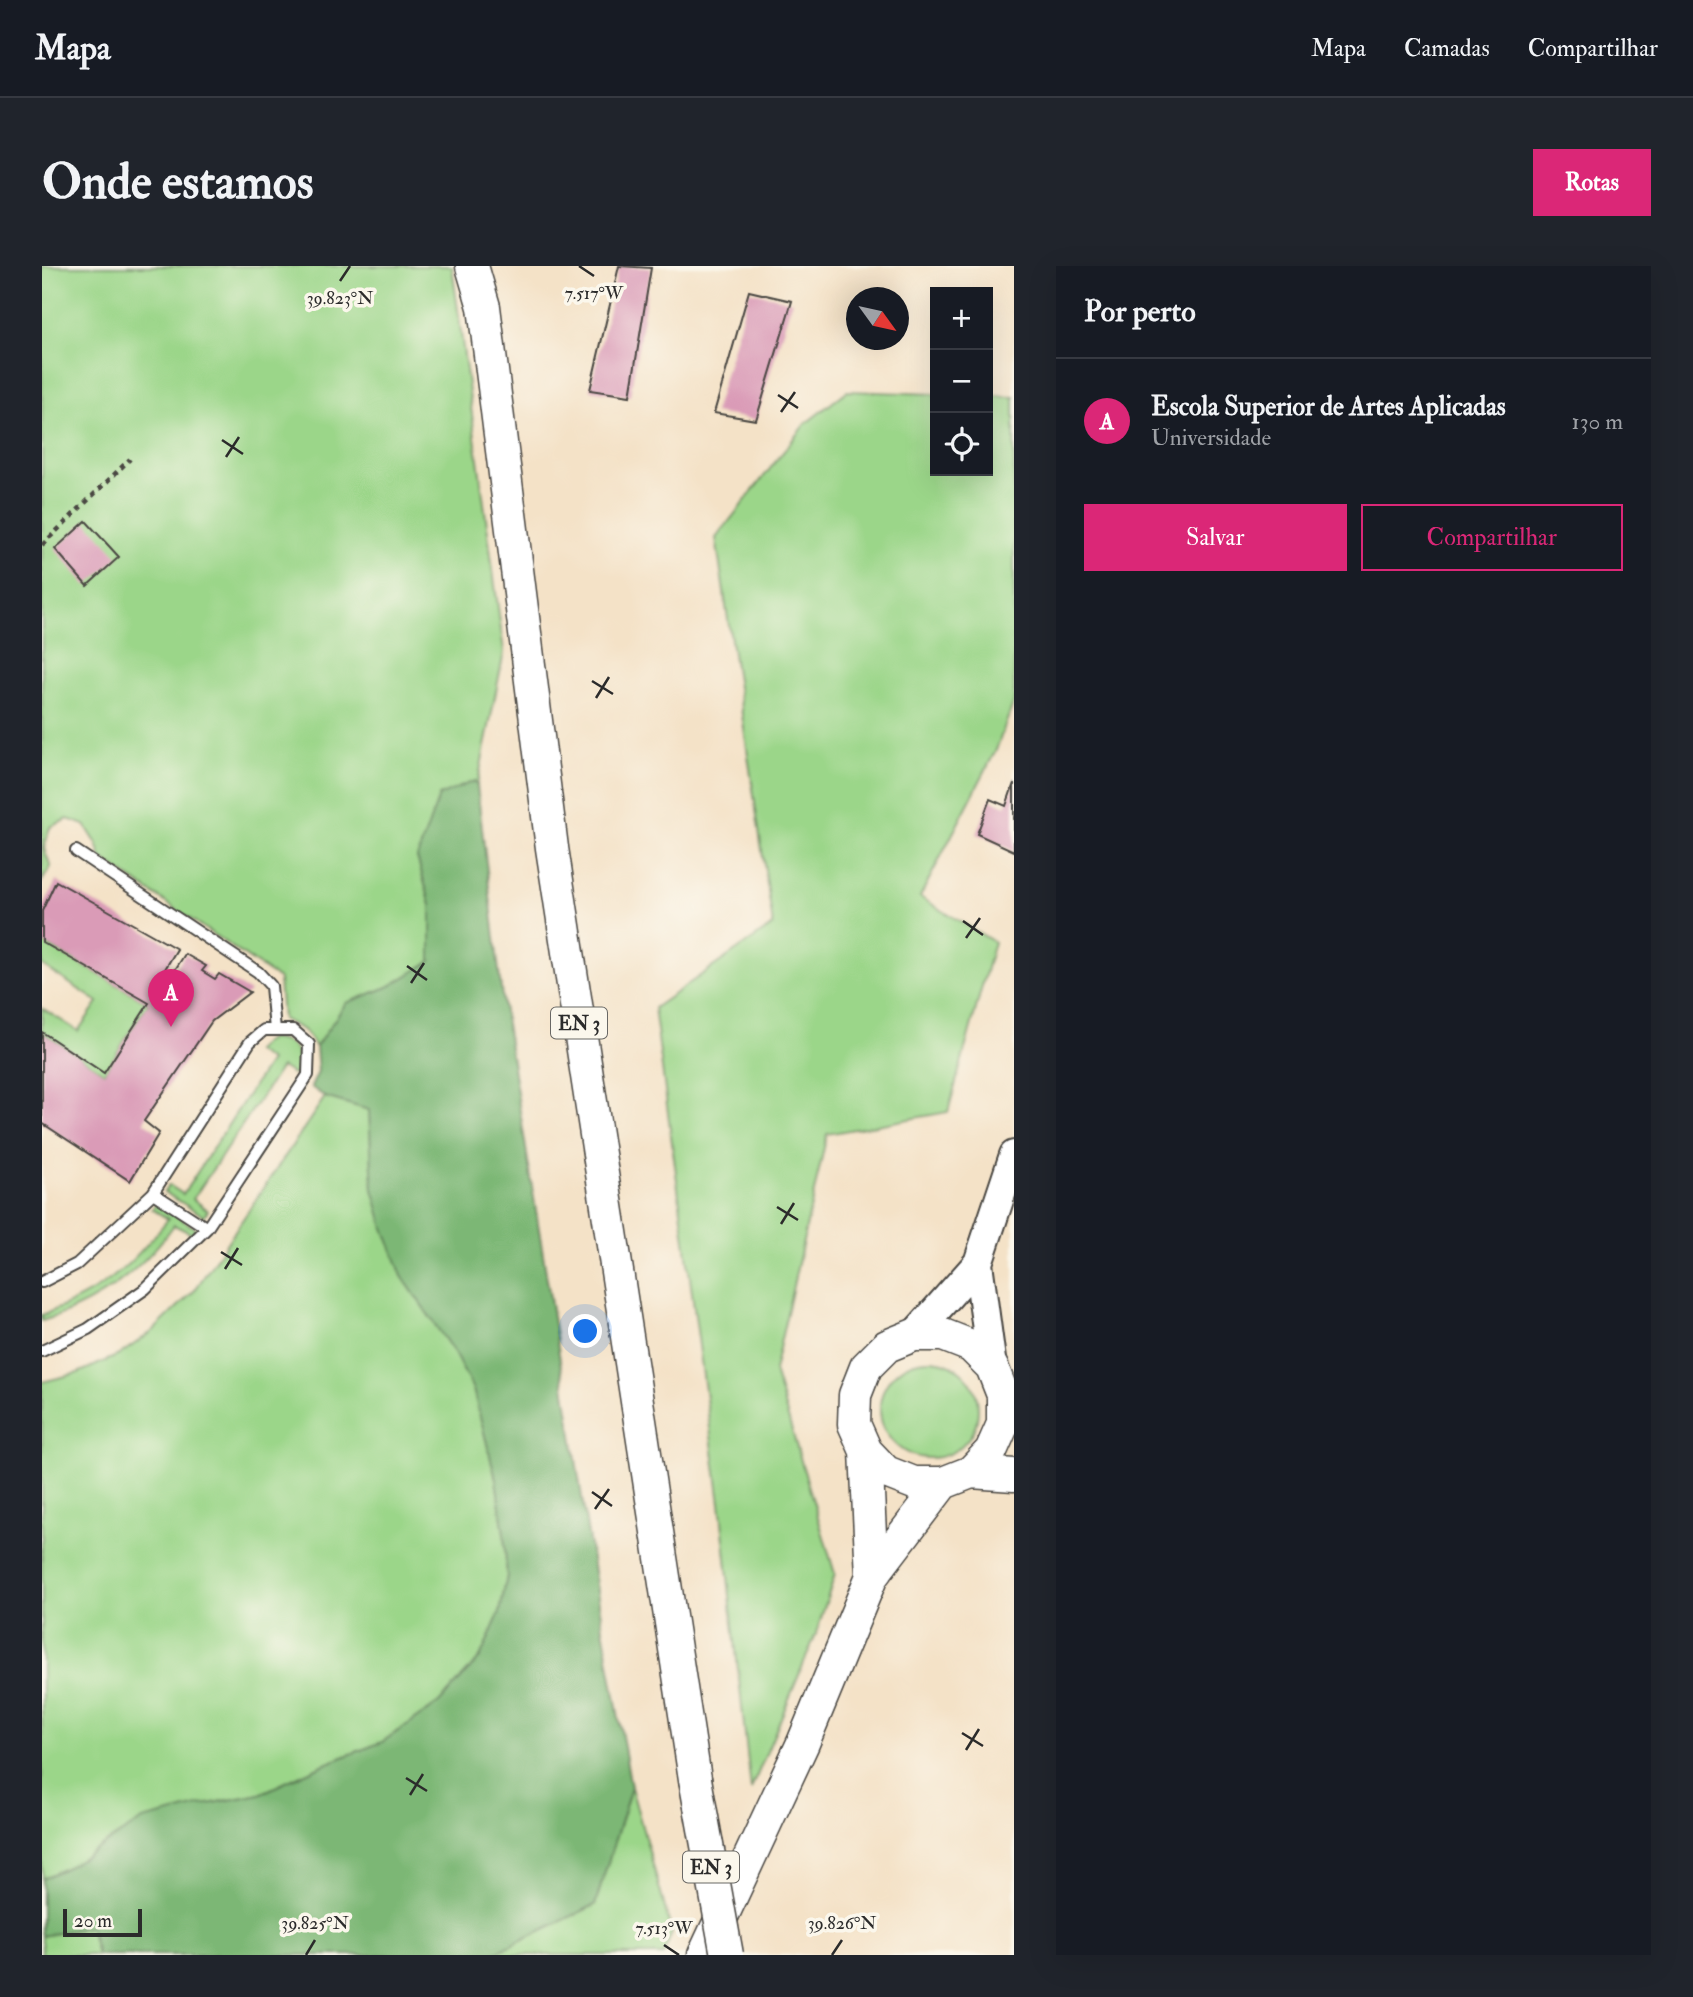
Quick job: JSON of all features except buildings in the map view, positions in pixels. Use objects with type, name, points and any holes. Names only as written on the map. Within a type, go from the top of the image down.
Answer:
[{"type":"main road","name":"EN 3","points":[[472,266],[484,307],[552,848],[695,1779],[727,1955]]},
{"type":"main road","points":[[914,1335],[978,1263],[1014,1155]]},
{"type":"main road","points":[[704,1955],[803,1744],[872,1576],[957,1478],[992,1451],[1003,1424],[1003,1390],[978,1263]]},
{"type":"main road","points":[[1003,1390],[971,1346],[943,1335],[914,1335],[887,1346],[866,1367],[855,1395],[854,1424],[866,1451],[886,1472],[914,1483],[1014,1475]]},
{"type":"main road","points":[[866,1451],[872,1576]]},
{"type":"main road","name":"EN 3","points":[[695,1779],[712,1955]]},
{"type":"lane","points":[[76,851],[257,972],[271,986],[275,1030]]},
{"type":"lane","points":[[42,1282],[77,1264],[153,1193],[250,1042],[264,1030],[293,1030],[309,1044],[308,1075],[208,1228],[145,1289],[88,1329],[42,1351]]},
{"type":"lane","points":[[153,1193],[208,1228]]},
{"type":"path","points":[[42,545],[130,459]]},
{"type":"green space","points":[[42,266],[452,266],[504,652],[477,786],[475,781],[417,857],[431,905],[431,961],[388,987],[346,1003],[316,1047],[303,1030],[282,1019],[279,979],[102,859],[97,844],[85,825],[68,819],[50,827],[44,848],[51,867],[42,881]]},
{"type":"green space","points":[[847,391],[930,394],[930,476],[993,476],[993,396],[1014,397],[1014,701],[996,750],[920,897],[994,942],[948,1112],[827,1134],[774,1371],[835,1574],[816,1634],[751,1790],[720,1503],[654,1008],[773,925],[716,538],[805,424]]},
{"type":"green space","points":[[474,781],[477,786],[503,1005],[631,1787],[595,1905],[490,1955],[97,1955],[90,1927],[42,1936],[42,1879],[69,1866],[143,1820],[260,1794],[325,1764],[382,1742],[439,1703],[480,1658],[500,1612],[507,1576],[504,1534],[496,1479],[473,1389],[453,1351],[402,1276],[384,1228],[373,1189],[369,1110],[325,1097],[311,1087],[318,1072],[316,1047],[346,1003],[388,987],[431,961],[431,905],[417,857],[439,796]]},
{"type":"green space","points":[[42,942],[149,1003],[104,1073],[42,1032],[42,1008],[78,1031],[98,1002],[42,965]]},
{"type":"green space","points":[[268,1039],[285,1042],[295,1049],[298,1061],[297,1077],[281,1067],[193,1199],[208,1210],[204,1216],[164,1192],[169,1185],[183,1194],[270,1061],[255,1051]]},
{"type":"green space","points":[[325,1097],[369,1110],[373,1189],[402,1276],[453,1351],[473,1389],[496,1479],[504,1534],[507,1576],[500,1612],[480,1658],[439,1703],[382,1742],[325,1764],[260,1794],[198,1806],[42,1879],[42,1382],[78,1373],[119,1355],[153,1331],[195,1290]]},
{"type":"green space","points":[[157,1203],[196,1229],[192,1234],[174,1225],[147,1258],[116,1285],[81,1306],[42,1321],[42,1315],[113,1278],[140,1252],[168,1219],[152,1209]]},
{"type":"green space","points":[[929,1360],[948,1364],[964,1374],[974,1390],[978,1409],[974,1428],[964,1444],[948,1454],[929,1458],[910,1454],[894,1444],[884,1428],[880,1409],[884,1390],[894,1374],[910,1364]]},
{"type":"green space","points":[[631,1787],[672,1933],[663,1955],[490,1955],[595,1905]]},
{"type":"green space","points":[[90,1927],[97,1955],[42,1955],[42,1936]]},
{"type":"place","name":"Escola Superior de Artes Aplicadas","points":[[171,1027]]}]
